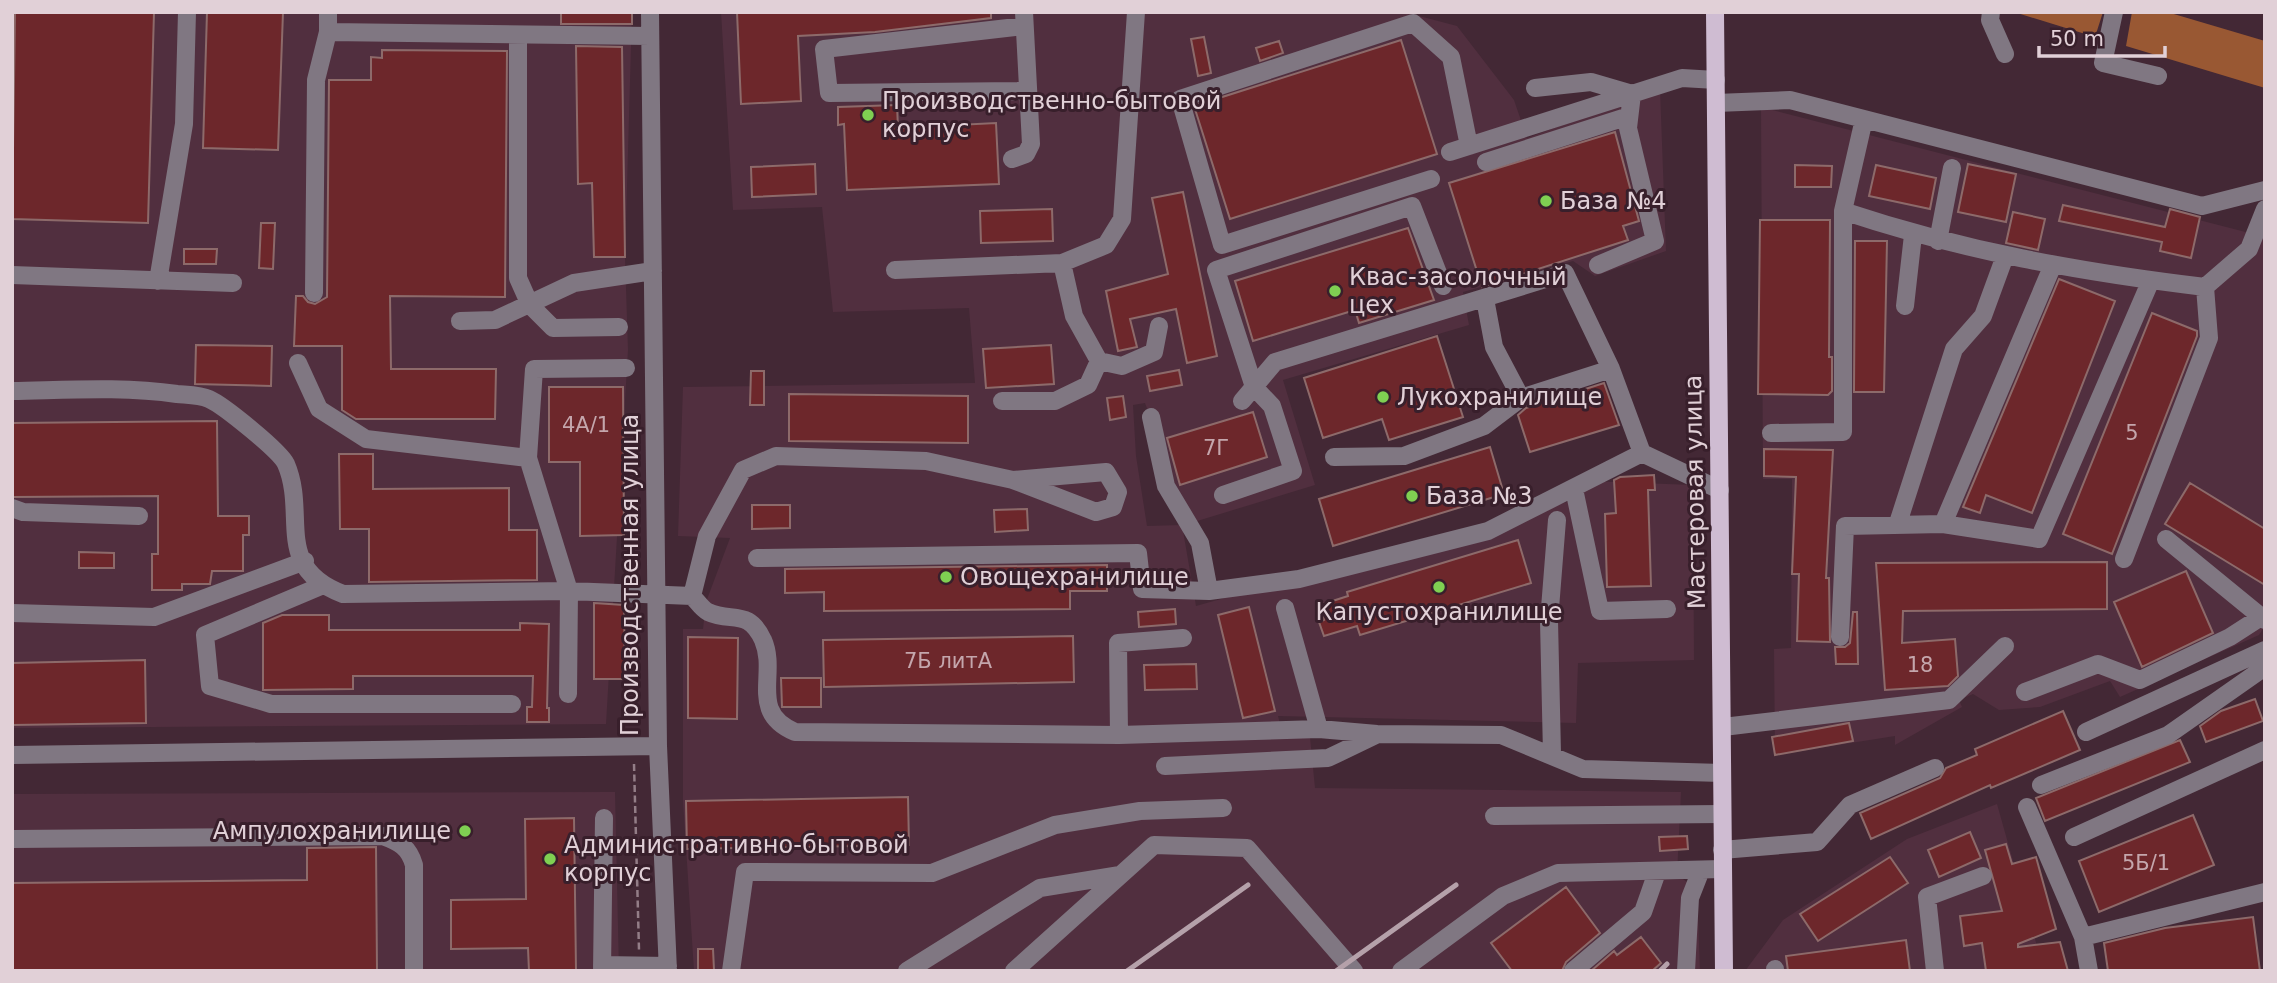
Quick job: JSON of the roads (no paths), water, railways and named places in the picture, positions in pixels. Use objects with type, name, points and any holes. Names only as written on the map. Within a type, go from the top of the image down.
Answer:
[{"type":"main road","name":"Мастеровая улица","points":[[1715,12],[1724,971]]},
{"type":"street","points":[[158,281],[184,124],[187,12]]},
{"type":"street","points":[[314,293],[316,80],[328,32],[328,12]]},
{"type":"street","name":"Производственная улица","points":[[12,755],[658,746],[650,12]]},
{"type":"street","points":[[895,270],[1062,263],[1106,245],[1122,219],[1136,12]]},
{"type":"street","points":[[1991,12],[1990,20],[2005,54]]},
{"type":"street","points":[[2114,12],[2103,63],[2158,76]]},
{"type":"street","points":[[1012,159],[1026,154],[1031,144],[1024,19],[824,49],[829,93],[1026,91]]},
{"type":"street","points":[[1431,179],[1222,245],[1180,99],[1413,23],[1451,57],[1469,146]]},
{"type":"street","points":[[328,32],[650,36]]},
{"type":"street","points":[[518,35],[518,278],[530,305],[553,328],[619,327]]},
{"type":"street","points":[[1450,152],[1682,78],[1716,80]]},
{"type":"street","points":[[1535,88],[1591,82],[1632,94]]},
{"type":"street","points":[[1598,265],[1655,241],[1628,128],[1632,94]]},
{"type":"street","points":[[1716,103],[1790,100],[2202,206],[2265,190]]},
{"type":"street","points":[[1486,162],[1629,116]]},
{"type":"street","points":[[1771,433],[1843,432],[1843,211],[1864,119]]},
{"type":"street","points":[[1938,241],[1952,168]]},
{"type":"street","points":[[1223,495],[1293,471],[1272,406],[1248,394],[1216,270],[1412,206],[1443,286]]},
{"type":"street","points":[[1843,211],[1913,235],[2052,267],[2205,287],[2249,249],[2265,209]]},
{"type":"street","points":[[1905,306],[1913,235]]},
{"type":"street","points":[[1898,523],[1954,349],[1983,316],[2005,256]]},
{"type":"street","points":[[1062,263],[1074,316],[1099,361],[1122,366],[1154,352],[1159,326]]},
{"type":"street","points":[[1943,524],[2052,267]]},
{"type":"street","points":[[460,321],[495,320],[574,282],[653,271]]},
{"type":"street","points":[[1248,394],[1275,362],[1565,273],[1611,369],[1642,453],[1720,490]]},
{"type":"street","points":[[12,275],[233,283]]},
{"type":"street","points":[[1840,637],[1845,526],[1943,524],[2039,539],[2151,281]]},
{"type":"street","points":[[2124,559],[2209,338],[2205,287]]},
{"type":"street","points":[[1485,299],[1494,347],[1521,398]]},
{"type":"street","points":[[1002,401],[1055,401],[1088,385],[1099,361]]},
{"type":"street","points":[[298,363],[319,409],[366,439],[528,457]]},
{"type":"street","points":[[568,694],[569,591],[528,457],[534,369],[626,369]]},
{"type":"street","points":[[1334,457],[1404,456],[1483,426],[1521,398],[1611,369]]},
{"type":"street","points":[[12,391],[144,389],[208,398],[234,415],[286,462],[294,498],[295,548],[321,586],[343,594],[569,591],[692,596],[708,612],[740,617],[755,627],[765,644],[768,707],[780,725],[794,732],[1119,735],[1320,729],[1377,734],[1500,735],[1552,754],[1583,769],[1722,773]]},
{"type":"street","points":[[1151,416],[1166,486],[1200,543],[1209,591]]},
{"type":"street","points":[[757,558],[1138,553],[1142,589],[1209,591],[1299,579],[1488,531],[1642,453]]},
{"type":"street","points":[[692,596],[707,536],[743,470],[776,456],[926,461],[1013,480],[1096,512],[1113,508],[1118,492],[1106,472],[1013,480]]},
{"type":"street","points":[[1574,489],[1600,611],[1667,609]]},
{"type":"street","points":[[12,508],[23,512],[139,516]]},
{"type":"street","points":[[1552,754],[1549,621],[1557,520]]},
{"type":"street","points":[[2025,692],[2098,664],[2140,680],[2230,637],[2263,618],[2166,539]]},
{"type":"street","points":[[12,613],[154,617],[305,561]]},
{"type":"street","points":[[321,586],[205,635],[210,686],[271,704],[512,704]]},
{"type":"street","points":[[1285,608],[1320,729]]},
{"type":"street","points":[[1119,735],[1118,643],[1183,638]]},
{"type":"street","points":[[1723,727],[1949,700],[2005,646]]},
{"type":"street","points":[[2085,732],[2265,650]]},
{"type":"street","points":[[2041,785],[2168,735],[2265,667]]},
{"type":"street","points":[[1165,766],[1328,758],[1377,734]]},
{"type":"street","points":[[604,818],[602,968],[640,966],[668,969],[658,746]]},
{"type":"street","points":[[2074,837],[2265,750]]},
{"type":"street","points":[[1722,850],[1816,842],[1850,805],[1935,768]]},
{"type":"street","points":[[2027,807],[2083,937],[2089,971]]},
{"type":"street","points":[[731,971],[745,872],[932,873],[1055,825],[1140,811],[1223,808]]},
{"type":"street","points":[[1494,817],[1722,814]]},
{"type":"street","points":[[12,839],[383,836],[398,842],[411,852],[414,865],[414,971]]},
{"type":"street","points":[[1014,971],[1154,845],[1247,848],[1354,971]]},
{"type":"street","points":[[1401,971],[1503,896],[1558,873],[1722,869]]},
{"type":"street","points":[[1686,971],[1690,898],[1701,870]]},
{"type":"street","points":[[1573,971],[1643,912],[1657,872]]},
{"type":"street","points":[[907,971],[1040,888],[1120,875]]},
{"type":"street","points":[[1935,971],[1927,897],[1983,876]]},
{"type":"street","points":[[2083,937],[2265,892]]},
{"type":"railway","points":[[1127,971],[1248,885]]},
{"type":"railway","points":[[1336,971],[1456,885]]},
{"type":"railway","points":[[1660,971],[1667,964]]},
{"type":"place","name":"Производственно-бытовой корпус","points":[[868,115]]},
{"type":"place","name":"База №4","points":[[1546,201]]},
{"type":"place","name":"Квас-засолочный цех","points":[[1335,291]]},
{"type":"place","name":"Лукохранилище","points":[[1383,397]]},
{"type":"place","name":"База №3","points":[[1412,496]]},
{"type":"place","name":"Овощехранилище","points":[[946,577]]},
{"type":"place","name":"Капустохранилище","points":[[1439,587]]},
{"type":"place","name":"Ампулохранилище","points":[[465,831]]},
{"type":"place","name":"Административно-бытовой корпус","points":[[550,859]]}]
